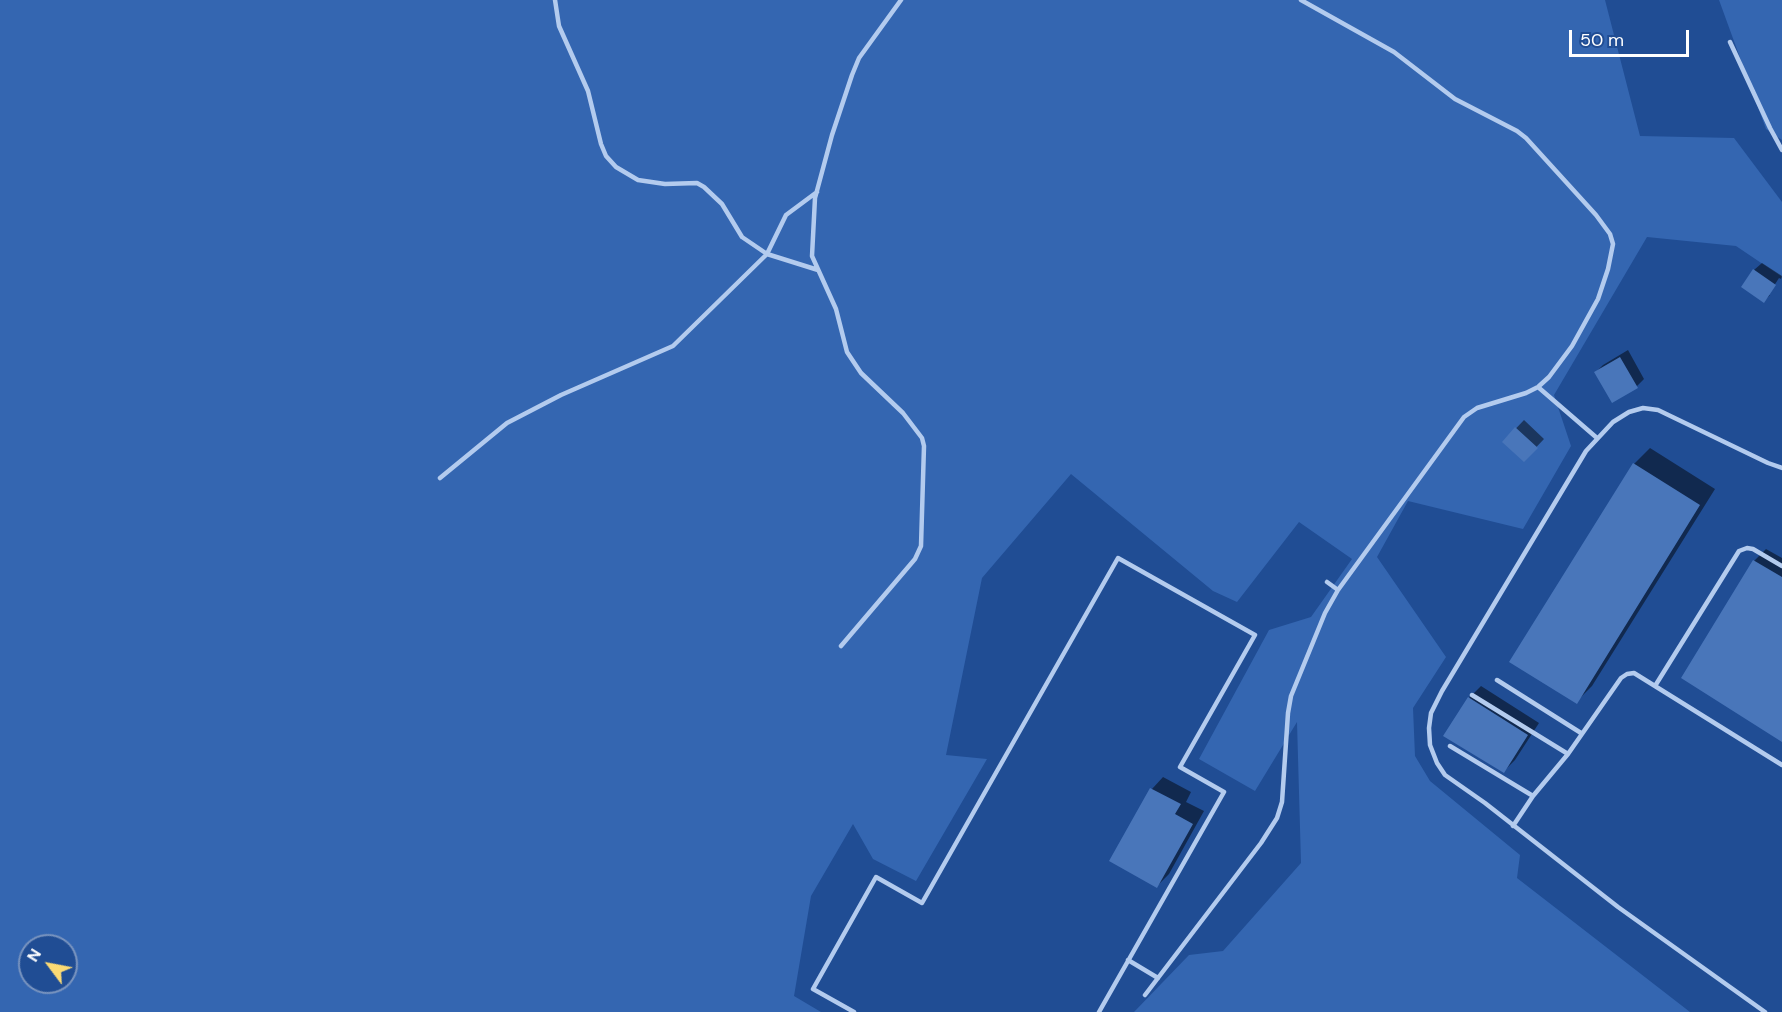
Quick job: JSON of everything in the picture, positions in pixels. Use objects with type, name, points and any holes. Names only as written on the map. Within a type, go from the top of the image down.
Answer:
[{"type":"lane","points":[[555,0],[559,26],[588,91],[606,156],[616,166],[638,180],[665,184],[697,183],[705,187],[722,204],[742,237],[767,254],[818,270]]},
{"type":"lane","points":[[841,646],[915,559],[921,546],[924,446],[922,438],[915,427],[861,373],[847,352],[837,309],[812,256],[817,192],[832,135],[859,58],[901,0]]},
{"type":"lane","points":[[1145,995],[1261,843],[1277,818],[1282,802],[1291,696],[1325,613],[1338,590],[1464,417],[1478,408],[1538,387],[1549,377],[1572,346],[1598,299],[1613,244],[1610,234],[1596,215],[1526,138],[1517,131],[1455,99],[1394,52],[1301,0]]},
{"type":"lane","points":[[1730,42],[1782,150]]},
{"type":"lane","points":[[440,478],[507,423],[561,395],[673,346],[767,254],[786,215],[817,192]]},
{"type":"lane","points":[[1538,387],[1597,438]]},
{"type":"lane","points":[[1765,1012],[1618,907],[1445,775],[1430,745],[1429,728],[1431,712],[1466,651],[1586,452],[1613,422],[1629,412],[1643,408],[1658,410],[1782,468]]},
{"type":"lane","points":[[1655,686],[1739,551],[1747,548],[1753,549],[1782,566]]},
{"type":"lane","points":[[854,1012],[813,988],[876,877],[922,903],[1118,558],[1255,635],[1180,767],[1224,792],[1099,1012]]},
{"type":"lane","points":[[1327,582],[1338,590]]},
{"type":"lane","points":[[1513,826],[1533,796],[1568,754],[1621,678],[1627,674],[1634,673],[1782,765]]},
{"type":"lane","points":[[1497,680],[1581,733]]},
{"type":"lane","points":[[1472,696],[1568,754]]},
{"type":"lane","points":[[1450,747],[1533,796]]},
{"type":"lane","points":[[1128,960],[1158,978]]},
{"type":"shaded area","points":[[0,0],[1605,0],[1640,136],[1734,138],[1782,202],[1782,277],[1736,246],[1647,237],[1554,395],[1571,446],[1523,529],[1408,501],[1377,557],[1446,657],[1413,708],[1415,756],[1430,781],[1520,855],[1517,878],[1690,1012],[1134,1012],[1189,955],[1223,951],[1301,863],[1297,722],[1255,791],[1199,759],[1269,630],[1311,617],[1352,559],[1299,522],[1237,602],[1213,591],[1071,474],[982,578],[946,755],[987,759],[916,881],[873,859],[853,824],[811,896],[794,996],[821,1012],[0,1012]]},
{"type":"shaded area","points":[[1719,0],[1782,0],[1782,140],[1766,129]]},
{"type":"building","points":[[1753,269],[1776,285],[1764,303],[1741,287]]},
{"type":"building","points":[[1620,357],[1638,388],[1612,403],[1594,372]]},
{"type":"building","points":[[1515,427],[1538,448],[1524,462],[1502,442]]},
{"type":"building","points":[[1633,463],[1700,505],[1577,704],[1509,662]]},
{"type":"building","points":[[1753,560],[1782,577],[1782,742],[1681,678]]},
{"type":"building","points":[[1468,697],[1528,735],[1504,773],[1443,736]]},
{"type":"building","points":[[1150,788],[1181,804],[1175,814],[1193,824],[1157,888],[1109,861]]}]
